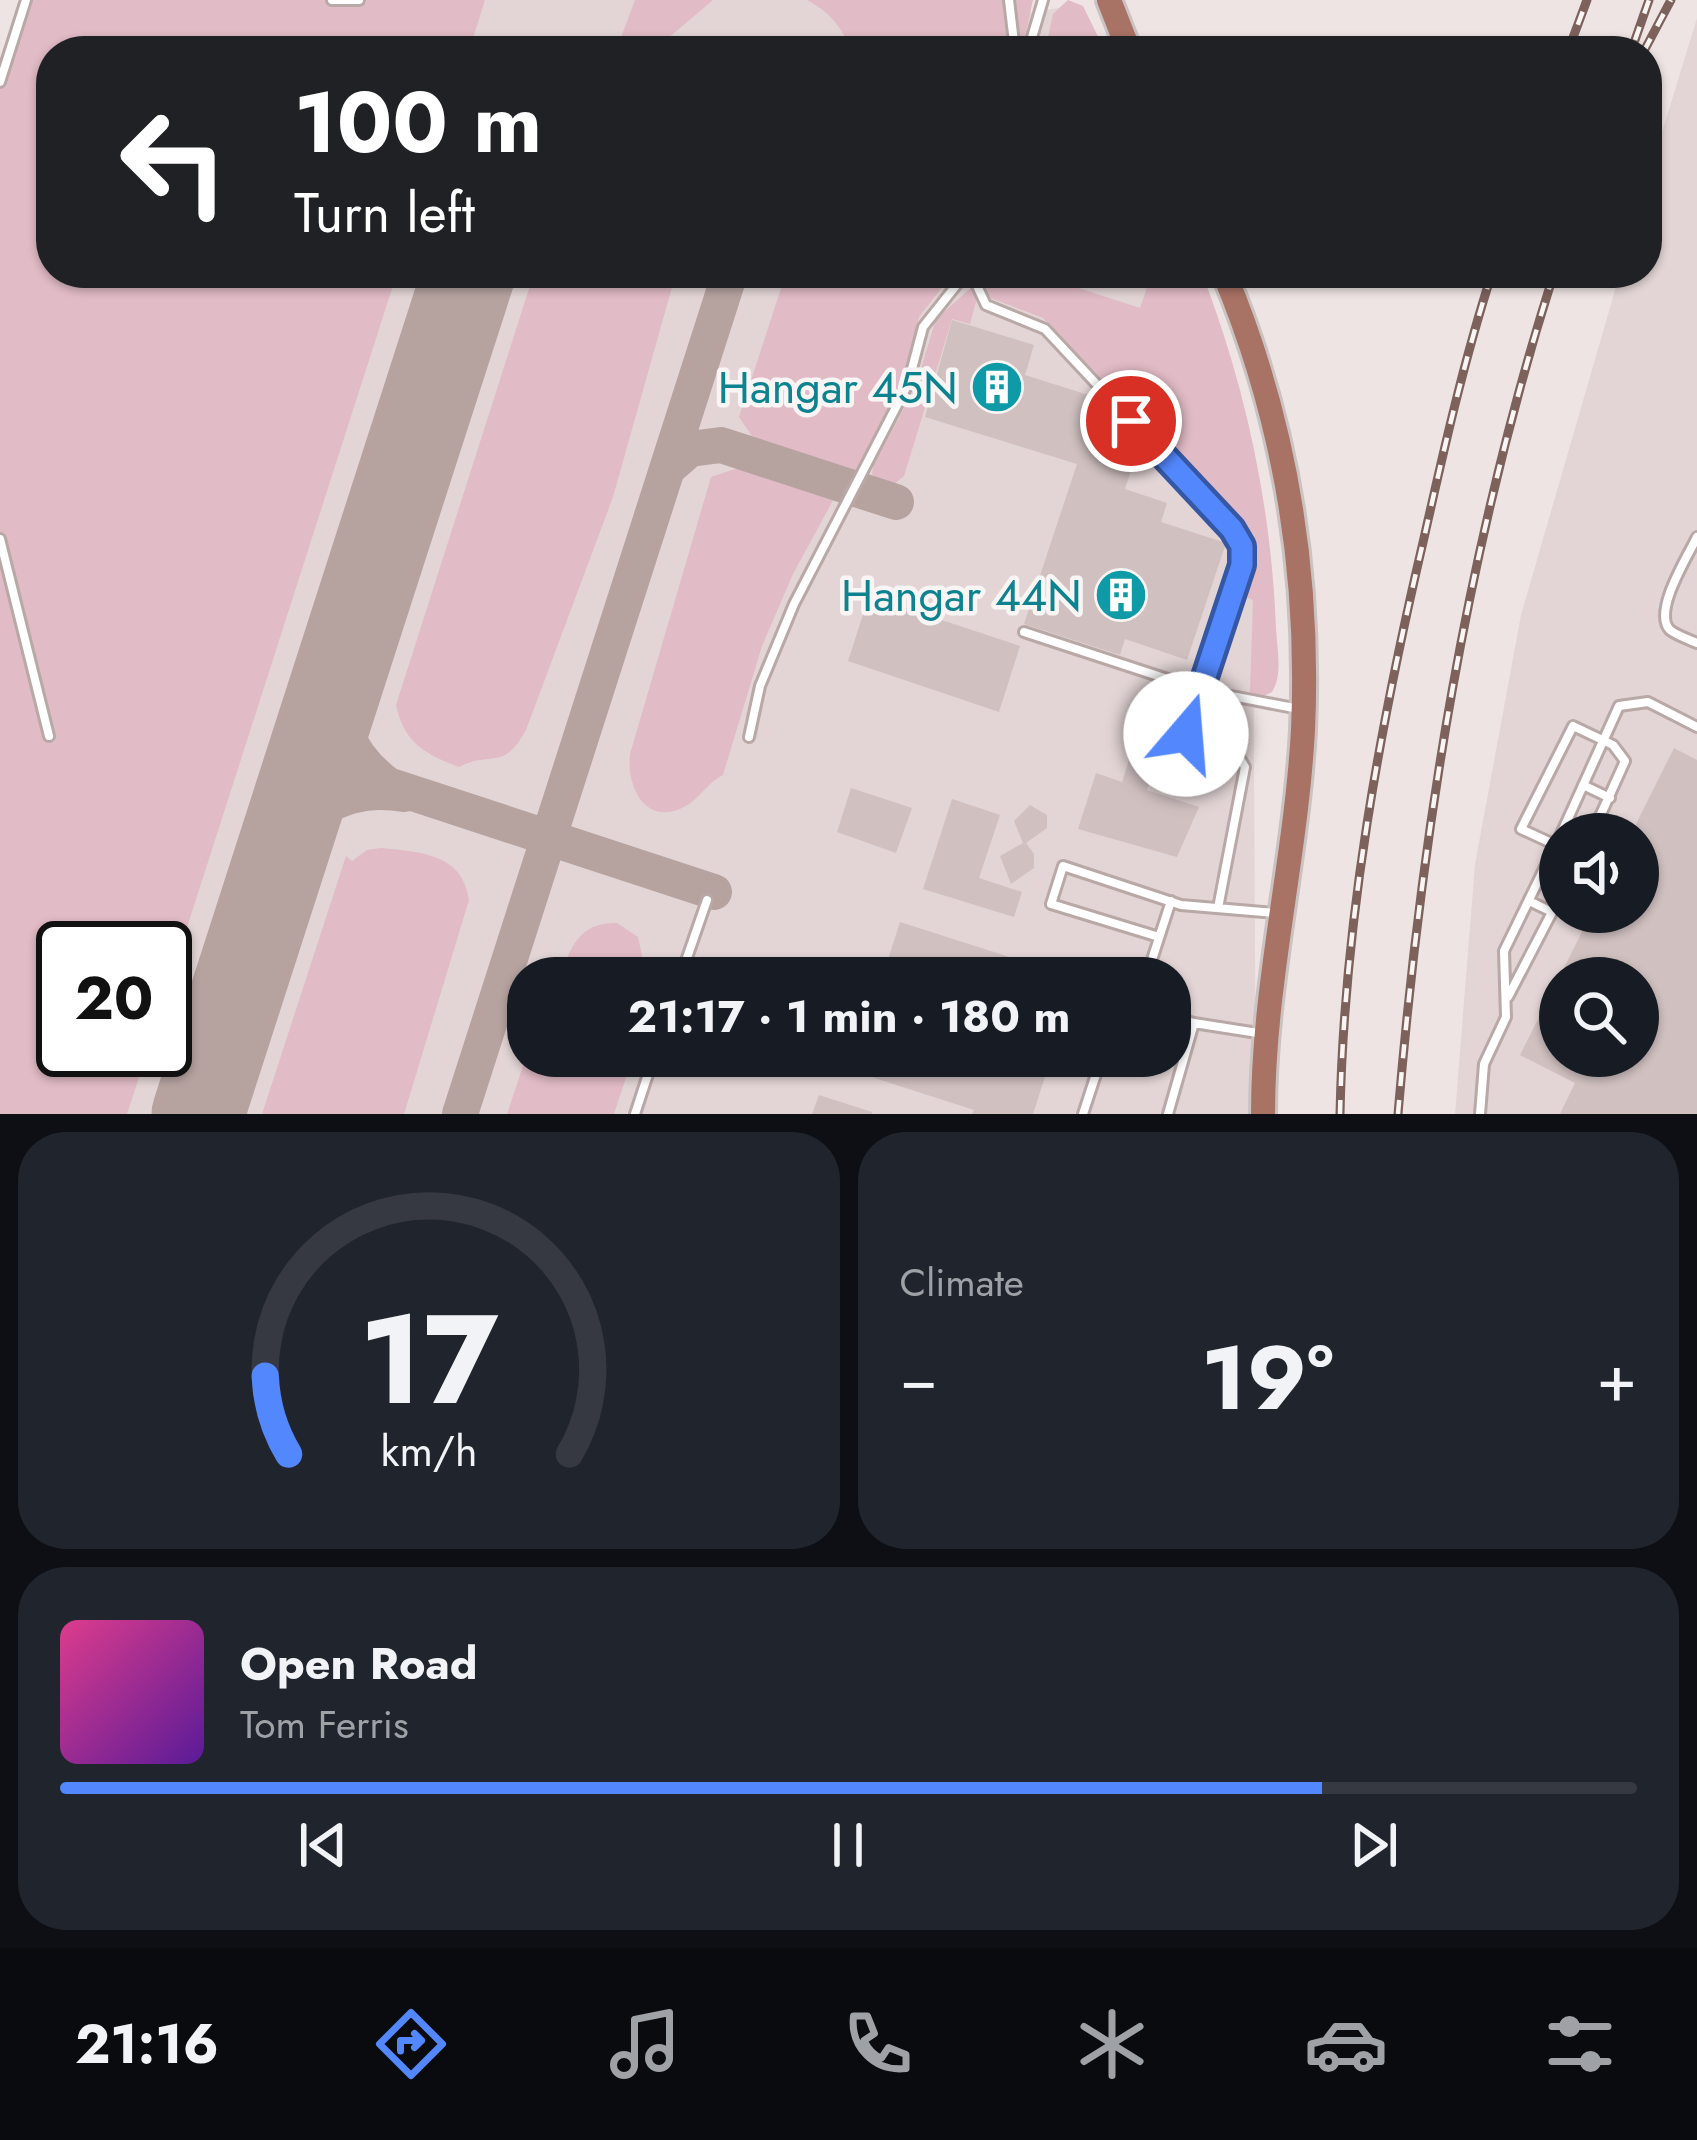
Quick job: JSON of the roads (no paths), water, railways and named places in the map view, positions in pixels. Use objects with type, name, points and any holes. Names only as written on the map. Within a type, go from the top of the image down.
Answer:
[{"type":"main road","points":[[1109,0],[1123,36]]},
{"type":"main road","points":[[1230,288],[1269,395],[1290,490],[1302,580],[1303,709],[1264,1034],[1263,1114]]},
{"type":"lane","points":[[0,82],[26,0]]},
{"type":"lane","points":[[332,0],[359,0]]},
{"type":"lane","points":[[1010,0],[1014,36]]},
{"type":"lane","points":[[1032,36],[1042,0]]},
{"type":"lane","points":[[749,737],[760,686],[786,623],[908,384],[923,327],[956,288]]},
{"type":"lane","points":[[976,288],[986,305],[1045,329],[1238,536],[1242,565],[1186,734],[1236,752],[1245,767],[1218,908]]},
{"type":"lane","points":[[1697,537],[1665,604],[1664,618],[1669,629],[1697,644]]},
{"type":"lane","points":[[0,539],[49,736]]},
{"type":"lane","points":[[1024,632],[1201,690],[1303,709]]},
{"type":"lane","points":[[1571,813],[1619,706],[1648,702],[1697,727]]},
{"type":"lane","points":[[1539,835],[1522,829],[1573,726],[1603,740],[1625,760],[1602,813]]},
{"type":"lane","points":[[1583,785],[1610,798]]},
{"type":"lane","points":[[1159,938],[1052,904],[1063,866],[1171,901],[1279,914]]},
{"type":"lane","points":[[1480,1114],[1484,1064],[1506,1017],[1504,951],[1539,881]]},
{"type":"lane","points":[[687,957],[707,900]]},
{"type":"lane","points":[[1153,957],[1171,901]]},
{"type":"lane","points":[[1529,901],[1539,906]]},
{"type":"lane","points":[[1506,1002],[1542,933]]},
{"type":"lane","points":[[1191,1022],[1264,1034]]},
{"type":"lane","points":[[1168,1114],[1194,1023]]},
{"type":"lane","points":[[635,1114],[647,1077]]},
{"type":"lane","points":[[1084,1114],[1095,1077]]},
{"type":"railway","points":[[1574,36],[1587,0]]},
{"type":"railway","points":[[1636,36],[1649,0]]},
{"type":"railway","points":[[1652,36],[1671,0]]},
{"type":"railway","points":[[1340,1114],[1349,969],[1379,752],[1447,438],[1487,288]]},
{"type":"railway","points":[[1398,1114],[1420,901],[1452,689],[1496,480],[1549,288]]},
{"type":"place","name":"Hangar 45N","points":[[997,387]]},
{"type":"place","name":"Hangar 44N","points":[[1121,595]]}]
